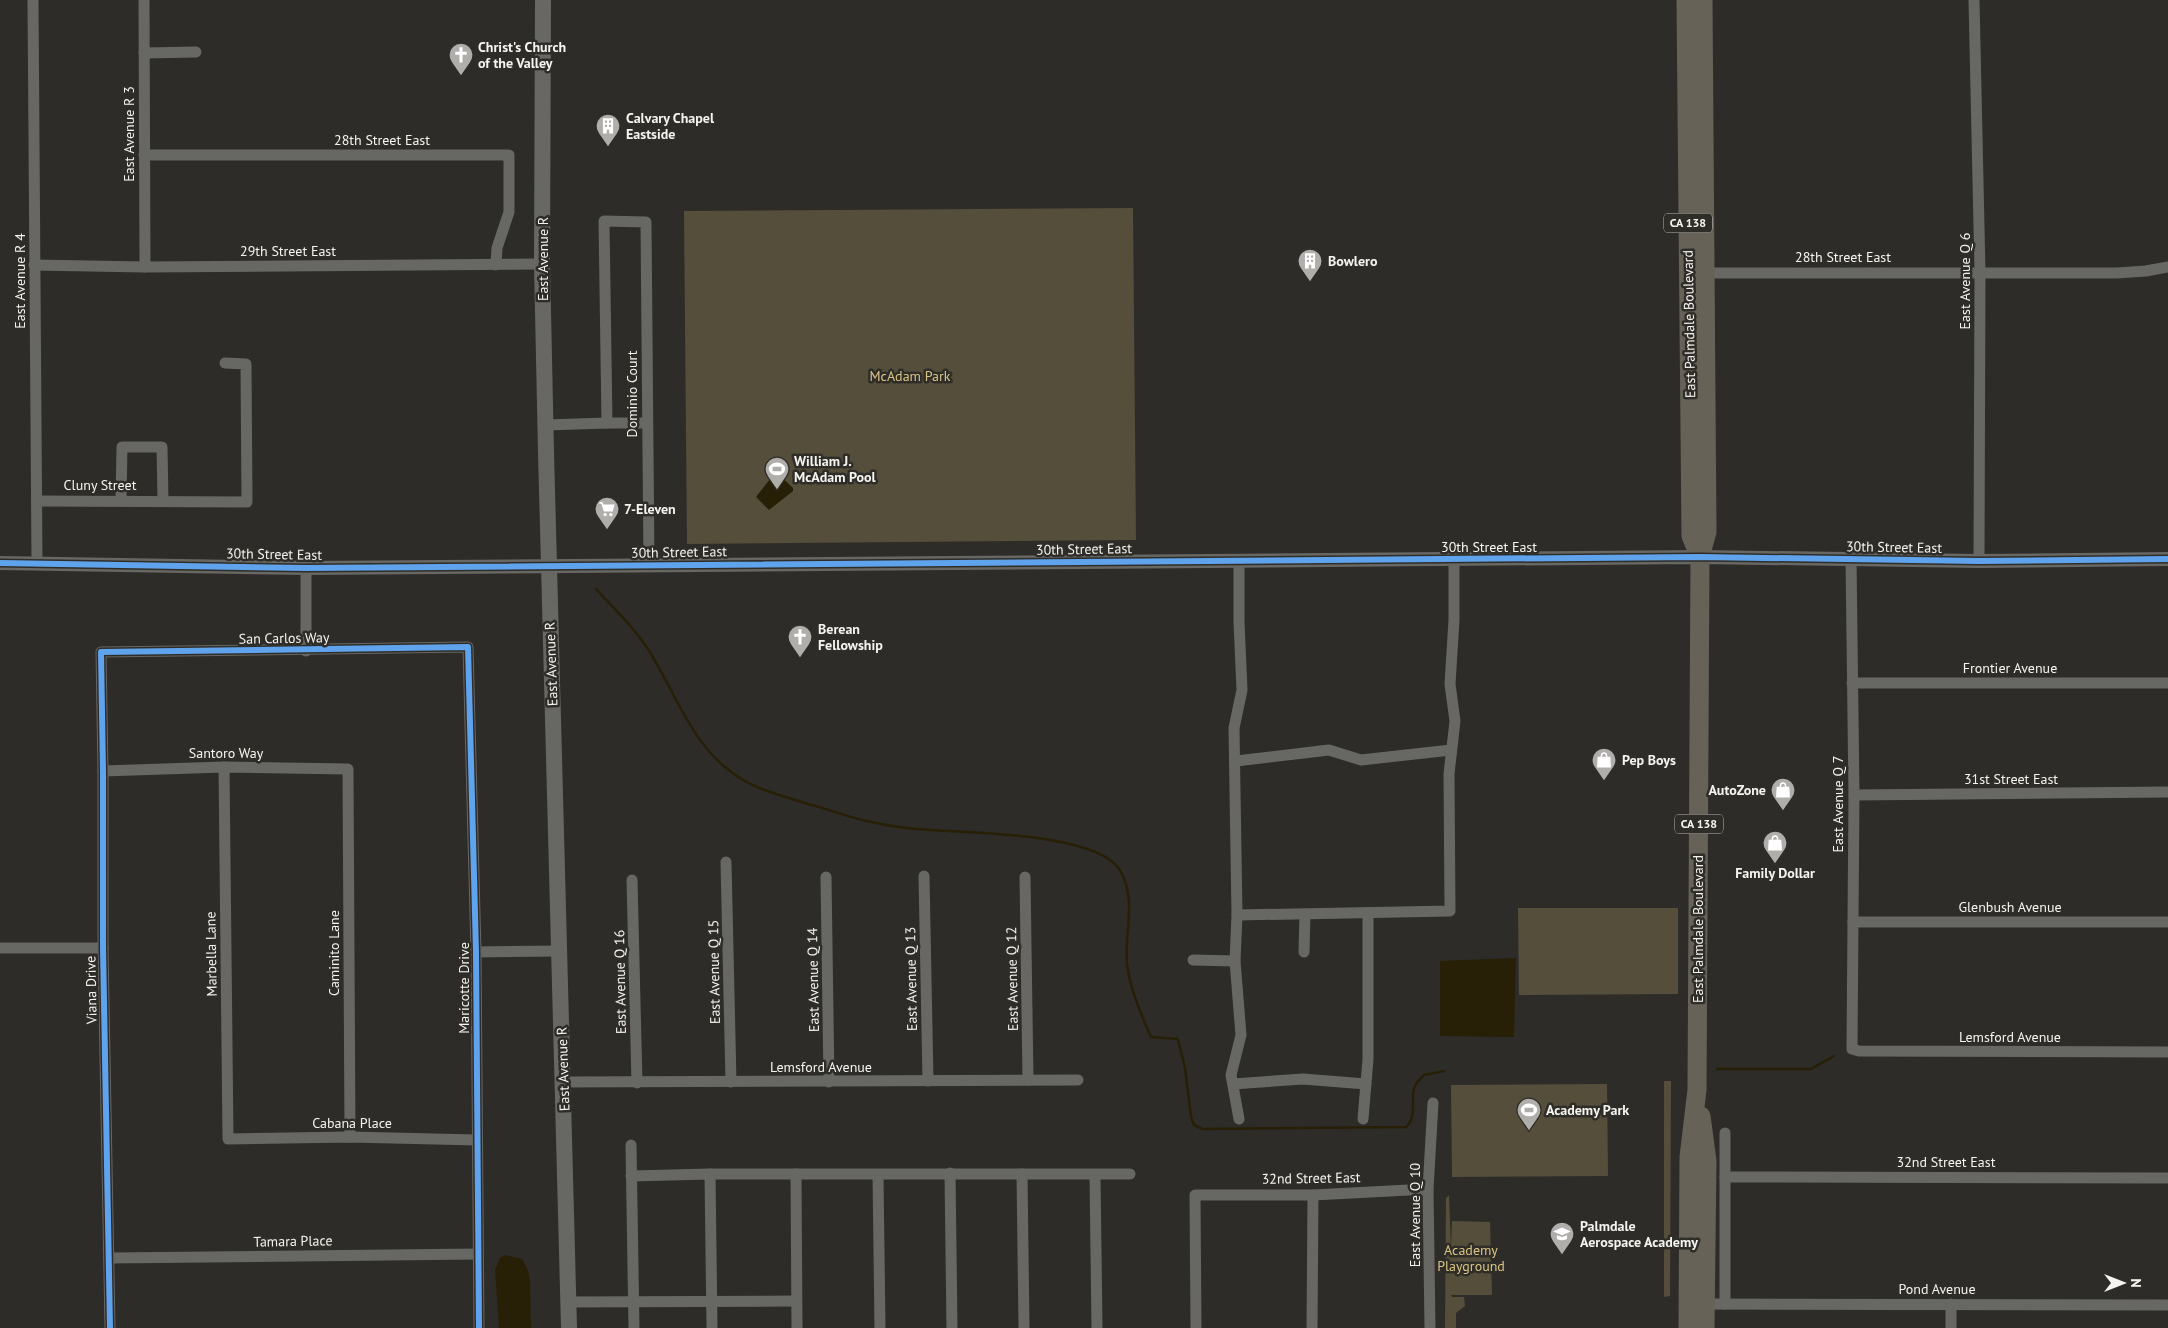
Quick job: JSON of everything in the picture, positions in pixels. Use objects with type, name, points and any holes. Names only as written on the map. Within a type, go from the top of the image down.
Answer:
[{"type":"highway","name":"East Palmdale Boulevard","points":[[1686,0],[1691,536],[1700,557]]},
{"type":"highway","name":"East Palmdale Boulevard","points":[[1688,1328],[1689,1164],[1697,1090],[1700,557],[1707,532],[1703,0]]},
{"type":"highway","name":"East Palmdale Boulevard","points":[[1697,1090],[1707,1161],[1705,1328]]},
{"type":"highway","points":[[1677,1304],[1678,1205],[1680,1188],[1689,1164]]},
{"type":"main road","name":"East Avenue R","points":[[543,0],[542,264],[548,566],[569,1328]]},
{"type":"street","name":"East Avenue R 4","points":[[33,0],[37,563]]},
{"type":"street","name":"East Avenue R 3","points":[[144,0],[145,267]]},
{"type":"street","name":"East Avenue Q 6","points":[[1974,0],[1980,272],[1979,561]]},
{"type":"street","points":[[144,53],[196,52]]},
{"type":"street","name":"28th Street East","points":[[144,155],[509,155],[509,212],[497,248],[496,265]]},
{"type":"street","name":"Dominio Court","points":[[608,423],[604,222],[646,222],[649,565]]},
{"type":"street","name":"29th Street East","points":[[34,265],[145,267],[542,264]]},
{"type":"street","name":"28th Street East","points":[[1705,273],[2118,273],[2168,267]]},
{"type":"street","name":"Cluny Street","points":[[37,501],[164,500],[247,502],[246,364],[225,363]]},
{"type":"street","points":[[546,425],[647,423]]},
{"type":"street","points":[[121,500],[122,447],[162,447],[164,500]]},
{"type":"street","name":"30th Street East","points":[[0,563],[306,568],[1700,557],[1979,561],[2168,559]]},
{"type":"street","name":"East Avenue Q 7","points":[[1851,558],[1854,795],[1852,1049]]},
{"type":"street","points":[[1239,560],[1242,690],[1234,728],[1237,916],[1235,960],[1241,1035],[1230,1075],[1239,1118]]},
{"type":"street","points":[[1237,916],[1450,911],[1451,750],[1455,721],[1450,684],[1454,620],[1454,560]]},
{"type":"street","points":[[306,568],[306,651]]},
{"type":"street","name":"San Carlos Way","points":[[101,652],[306,651],[468,647]]},
{"type":"street","name":"Maricotte Drive","points":[[468,647],[476,952],[479,1328]]},
{"type":"street","name":"Viana Drive","points":[[101,652],[104,771],[103,948],[110,1328]]},
{"type":"street","name":"Frontier Avenue","points":[[1852,683],[2168,683]]},
{"type":"street","points":[[1236,761],[1329,750],[1361,760],[1451,750]]},
{"type":"street","name":"Santoro Way","points":[[104,771],[224,767],[348,769]]},
{"type":"street","name":"Marbella Lane","points":[[224,767],[228,1140]]},
{"type":"street","name":"Caminito Lane","points":[[348,769],[350,1137]]},
{"type":"street","name":"31st Street East","points":[[1854,795],[2168,792]]},
{"type":"street","name":"East Avenue Q 15","points":[[726,862],[731,1082]]},
{"type":"street","name":"East Avenue Q 13","points":[[924,876],[928,1081]]},
{"type":"street","name":"East Avenue Q 14","points":[[826,877],[829,1082]]},
{"type":"street","name":"East Avenue Q 12","points":[[1025,877],[1028,1080]]},
{"type":"street","name":"East Avenue Q 16","points":[[632,880],[637,1083]]},
{"type":"street","points":[[1363,1118],[1366,1084],[1368,913]]},
{"type":"street","points":[[1304,914],[1304,952]]},
{"type":"street","name":"Glenbush Avenue","points":[[1853,922],[2168,922]]},
{"type":"street","points":[[0,948],[103,948]]},
{"type":"street","points":[[476,952],[560,951]]},
{"type":"street","points":[[1193,960],[1235,960]]},
{"type":"street","name":"Lemsford Avenue","points":[[1852,1049],[1869,1051],[2168,1052]]},
{"type":"street","points":[[1233,1084],[1302,1079],[1366,1084]]},
{"type":"street","name":"Lemsford Avenue","points":[[563,1082],[1078,1080]]},
{"type":"street","name":"East Avenue Q 10","points":[[1430,1328],[1428,1189],[1432,1102]]},
{"type":"street","points":[[1725,1133],[1725,1304]]},
{"type":"street","name":"Cabana Place","points":[[228,1140],[350,1137],[477,1140]]},
{"type":"street","points":[[631,1145],[634,1328]]},
{"type":"street","points":[[631,1176],[950,1173],[1130,1174]]},
{"type":"street","points":[[950,1173],[952,1328]]},
{"type":"street","points":[[710,1174],[712,1328]]},
{"type":"street","points":[[796,1174],[797,1328]]},
{"type":"street","points":[[1022,1174],[1024,1328]]},
{"type":"street","points":[[878,1175],[880,1328]]},
{"type":"street","points":[[1095,1175],[1096,1328]]},
{"type":"street","name":"32nd Street East","points":[[1725,1177],[2168,1178]]},
{"type":"street","name":"32nd Street East","points":[[1196,1328],[1195,1195],[1313,1195],[1428,1189]]},
{"type":"street","points":[[1312,1328],[1313,1195]]},
{"type":"street","name":"Tamara Place","points":[[109,1258],[478,1254]]},
{"type":"street","points":[[568,1302],[796,1301]]},
{"type":"street","name":"Pond Avenue","points":[[1706,1304],[2168,1305]]},
{"type":"street","points":[[1951,1304],[1951,1328]]},
{"type":"green space","name":"McAdam Park","points":[[1133,208],[1136,540],[687,544],[684,211]]},
{"type":"green space","points":[[1518,908],[1678,908],[1678,994],[1519,995]]},
{"type":"green space","points":[[1664,1081],[1671,1081],[1670,1296],[1664,1297]]},
{"type":"green space","name":"Academy Park","points":[[1607,1084],[1608,1176],[1452,1177],[1451,1085]]},
{"type":"green space","name":"Academy Playground","points":[[1449,1195],[1451,1249],[1452,1221],[1490,1222],[1492,1295],[1451,1295],[1452,1297],[1464,1297],[1465,1306],[1456,1313],[1456,1328],[1445,1328],[1446,1198]]},
{"type":"shaded area","name":"William J. McAdam Pool","points":[[777,473],[793,488],[793,491],[769,510],[756,497],[774,474]]},
{"type":"shaded area","points":[[1516,958],[1514,1037],[1440,1036],[1440,961]]},
{"type":"shaded area","points":[[505,1255],[522,1259],[528,1270],[531,1328],[499,1328],[495,1270],[500,1258]]},
{"type":"waterway","points":[[596,589],[645,645],[700,740],[712,755],[743,780],[767,791],[875,823],[915,829],[1003,834],[1063,842],[1088,849],[1109,859],[1121,872],[1126,883],[1129,906],[1127,964],[1133,992],[1151,1037],[1178,1039],[1185,1068],[1191,1117],[1194,1125],[1203,1129],[1406,1127],[1412,1117],[1413,1095],[1416,1084],[1424,1075],[1444,1071]]},
{"type":"waterway","points":[[1717,1069],[1811,1069],[1834,1056]]},
{"type":"cycle path","points":[[0,563],[306,568],[1700,557],[1979,561],[2168,559]]},
{"type":"cycle path","points":[[110,1328],[103,948],[101,652],[468,647],[476,952],[479,1328]]},
{"type":"place","name":"Christ's Church of the Valley","points":[[461,76]]},
{"type":"place","name":"Calvary Chapel Eastside","points":[[608,147]]},
{"type":"place","name":"Bowlero","points":[[1310,282]]},
{"type":"place","name":"William J. McAdam Pool","points":[[777,490]]},
{"type":"place","name":"7-Eleven","points":[[607,530]]},
{"type":"place","name":"Berean Fellowship","points":[[800,658]]},
{"type":"place","name":"Pep Boys","points":[[1604,781]]},
{"type":"place","name":"AutoZone","points":[[1783,811]]},
{"type":"place","name":"Family Dollar","points":[[1775,864]]},
{"type":"place","name":"Academy Park","points":[[1529,1131]]},
{"type":"place","name":"Palmdale Aerospace Academy","points":[[1562,1255]]}]
